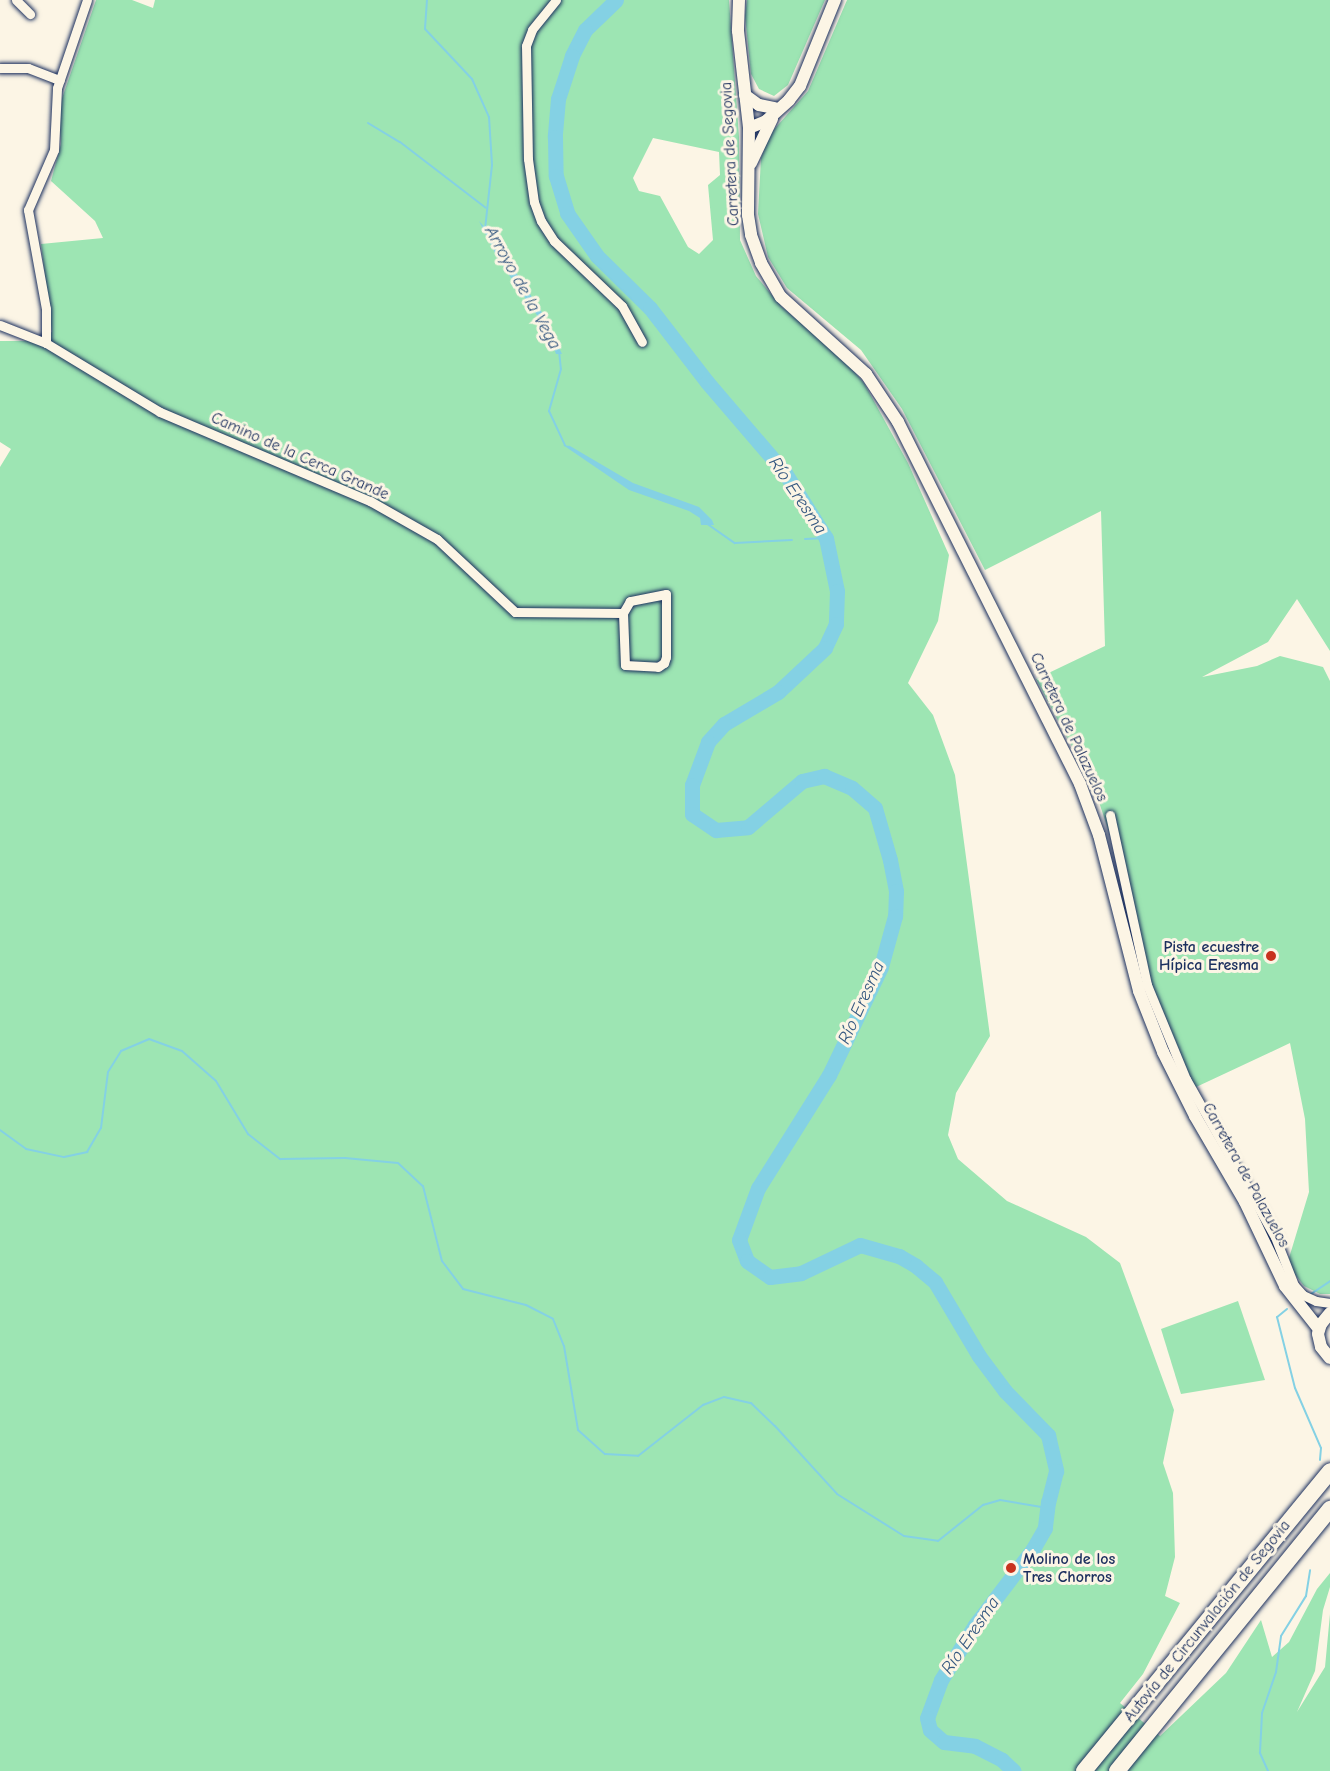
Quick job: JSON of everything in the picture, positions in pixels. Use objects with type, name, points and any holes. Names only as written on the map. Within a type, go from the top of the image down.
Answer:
[{"type":"highway","name":"Autovía de Circunvalación de Segovia","points":[[1084,1771],[1330,1471]]},
{"type":"highway","name":"Autovía de Circunvalación de Segovia","points":[[1117,1771],[1330,1509]]},
{"type":"street","points":[[16,0],[30,14]]},
{"type":"street","points":[[46,343],[46,309],[28,210],[54,150],[55,97],[87,0]]},
{"type":"street","points":[[556,0],[532,30],[526,46],[528,159],[534,202],[541,222],[554,241],[622,306],[642,342]]},
{"type":"street","name":"Carretera de Segovia","points":[[739,0],[738,31],[748,127],[751,235]]},
{"type":"street","points":[[748,127],[762,123],[789,100],[806,76],[835,0]]},
{"type":"street","points":[[0,68],[28,68],[60,80]]},
{"type":"street","points":[[745,95],[759,105],[775,110]]},
{"type":"street","points":[[748,172],[762,135],[775,110]]},
{"type":"street","name":"Carretera de Palazuelos","points":[[751,235],[774,288],[866,374],[898,422],[956,532],[1089,806],[1136,981],[1163,1052],[1195,1116],[1245,1202],[1285,1286],[1319,1329],[1321,1347],[1330,1358]]},
{"type":"street","name":"Camino de la Cerca Grande","points":[[0,325],[46,343],[160,412],[370,501],[437,539],[515,612],[623,613]]},
{"type":"street","points":[[666,594],[666,657],[664,663],[658,667],[625,665],[623,613],[630,601],[666,594]]},
{"type":"street","points":[[1110,815],[1147,986],[1186,1079],[1275,1237],[1294,1285],[1316,1302],[1330,1303]]},
{"type":"street","points":[[1301,1304],[1330,1312],[1319,1329]]},
{"type":"green space","points":[[96,0],[132,0],[153,8],[155,0],[729,0],[739,137],[740,240],[756,276],[782,307],[841,357],[864,383],[908,463],[949,555],[938,621],[908,683],[933,715],[955,775],[990,1036],[956,1093],[948,1135],[958,1159],[1007,1201],[1086,1237],[1120,1263],[1174,1410],[1163,1463],[1173,1493],[1175,1557],[1165,1596],[1180,1603],[1143,1674],[1120,1703],[1160,1736],[1226,1673],[1261,1620],[1272,1657],[1289,1642],[1317,1589],[1330,1573],[1330,1587],[1323,1610],[1315,1671],[1297,1712],[1325,1667],[1330,1614],[1330,1771],[0,1771],[0,467],[11,449],[0,442],[0,341],[32,341],[52,332],[41,244],[103,238],[95,221],[51,181],[61,144],[59,107]],"holes":[[[653,138],[719,152],[720,175],[708,185],[713,240],[699,254],[688,247],[660,196],[639,191],[633,178]]]},
{"type":"green space","points":[[747,0],[825,0],[788,85],[774,96],[759,89],[751,74],[745,16]]},
{"type":"green space","points":[[847,0],[1330,0],[1330,651],[1297,599],[1268,642],[1202,677],[1257,666],[1280,656],[1323,667],[1330,681],[1330,1294],[1320,1294],[1304,1286],[1293,1272],[1289,1258],[1309,1192],[1305,1119],[1290,1043],[1194,1088],[1156,1011],[1124,877],[1095,790],[1036,679],[1105,646],[1101,511],[985,570],[902,409],[861,350],[787,288],[768,257],[758,214],[761,158],[770,134],[808,91]]},
{"type":"green space","points":[[1238,1301],[1265,1380],[1181,1394],[1161,1329]]},
{"type":"water","points":[[479,221],[490,233],[543,314],[562,354],[556,354],[546,328],[498,259]]},
{"type":"water","points":[[563,445],[570,446],[633,483],[699,507],[714,525],[701,525],[700,518],[689,511],[629,490]]},
{"type":"waterway","name":"Arroyo de la Vega","points":[[427,0],[425,29],[472,79],[489,117],[492,165],[485,229]]},
{"type":"waterway","name":"Río Eresma","points":[[616,0],[585,30],[572,56],[558,99],[555,137],[556,176],[567,213],[597,256],[650,308],[707,382],[785,473],[826,538],[837,591],[836,624],[825,648],[778,692],[724,724],[708,742],[692,785],[692,814],[716,830],[748,827],[802,781],[824,776],[852,788],[875,808],[896,891],[895,916],[881,967],[829,1075],[758,1188],[739,1240],[747,1261],[770,1277],[801,1273],[860,1245],[899,1256],[916,1266],[935,1282],[979,1356],[1005,1391],[1048,1435],[1056,1471],[1048,1502],[1045,1528],[1033,1549],[975,1625],[941,1680],[927,1718],[930,1730],[944,1742],[975,1746],[1002,1760],[1014,1771]]},
{"type":"waterway","points":[[368,123],[400,142],[486,208]]},
{"type":"waterway","name":"Arroyo de la Vega","points":[[559,351],[561,369],[549,411],[565,446]]},
{"type":"waterway","name":"Arroyo de la Vega","points":[[706,523],[735,543],[792,540]]},
{"type":"waterway","name":"Arroyo de la Vega","points":[[805,539],[826,538]]},
{"type":"waterway","points":[[0,1130],[26,1149],[64,1157],[87,1152],[101,1128],[108,1072],[121,1051],[149,1039],[182,1051],[216,1081],[248,1134],[280,1159],[345,1158],[398,1163],[423,1186],[442,1261],[463,1289],[526,1305],[553,1319],[564,1346],[578,1430],[605,1454],[638,1456],[703,1405],[724,1397],[751,1403],[837,1494],[904,1536],[938,1541],[983,1505],[1000,1500],[1047,1508]]},
{"type":"waterway","points":[[1311,1294],[1330,1281]]},
{"type":"waterway","points":[[1287,1309],[1277,1317],[1295,1388],[1321,1448],[1320,1460]]},
{"type":"waterway","points":[[1268,1771],[1260,1753],[1262,1713],[1276,1672],[1281,1636],[1306,1596],[1310,1570]]},
{"type":"place","name":"Pista ecuestre Hípica Eresma","points":[[1271,956]]},
{"type":"place","name":"Molino de los Tres Chorros","points":[[1011,1568]]}]
